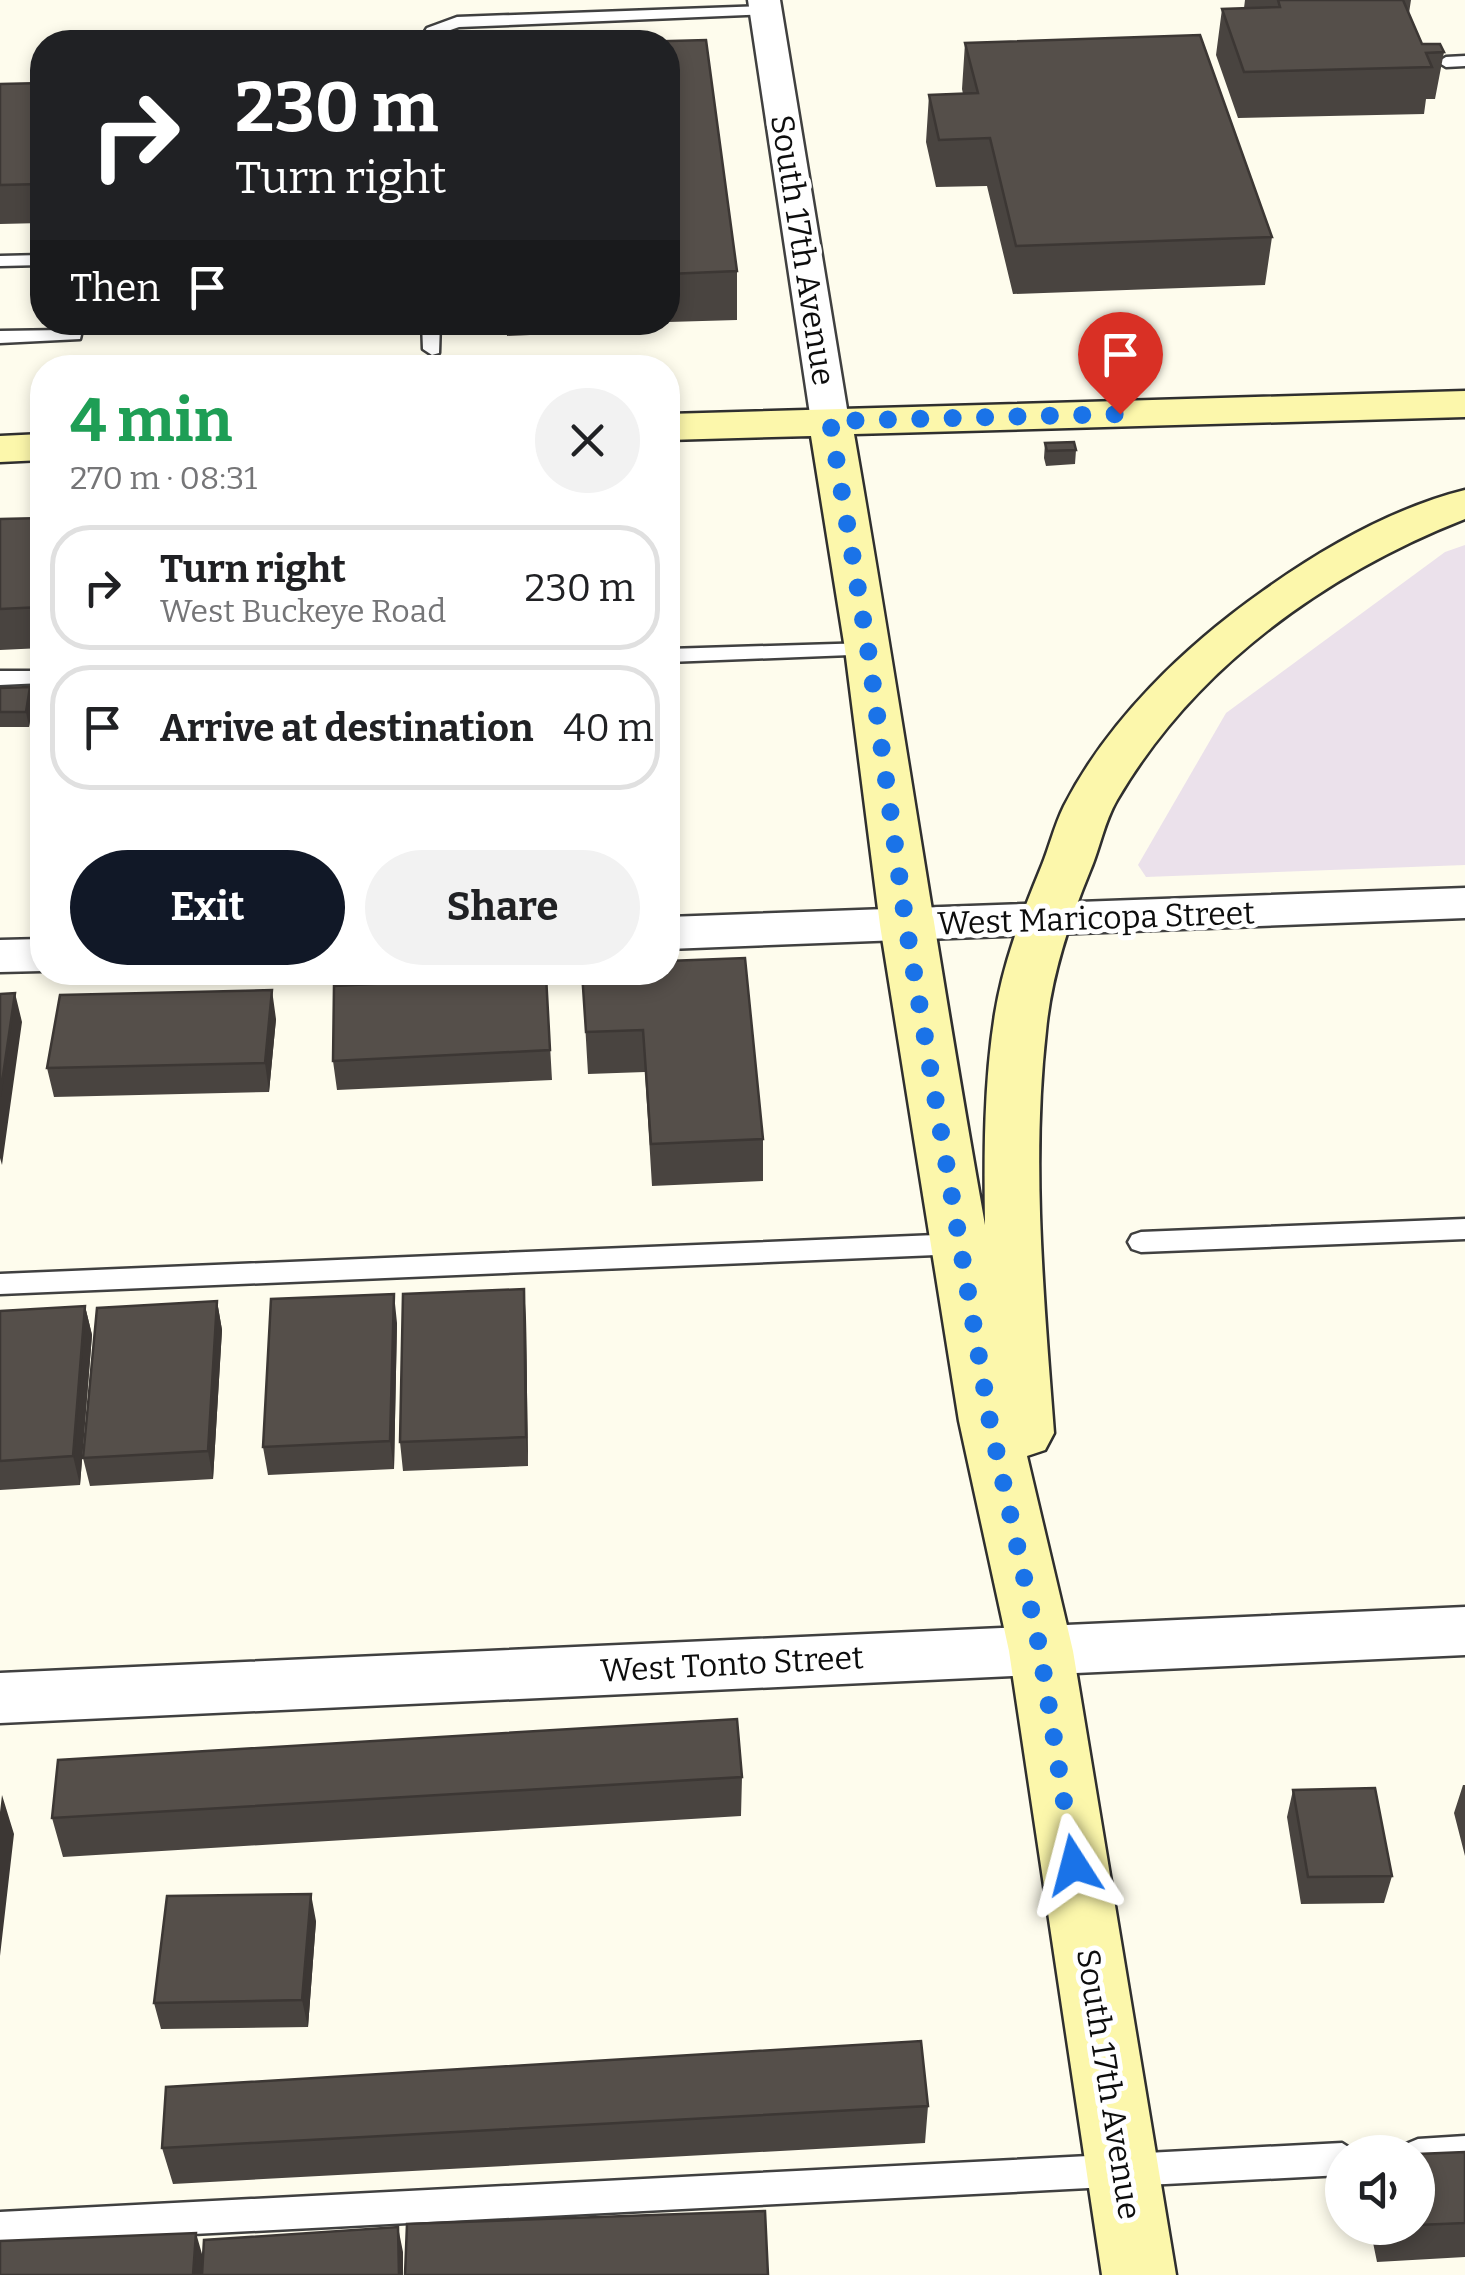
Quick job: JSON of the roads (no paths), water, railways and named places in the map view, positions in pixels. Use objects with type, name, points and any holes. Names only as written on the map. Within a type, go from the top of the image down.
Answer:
[{"type":"main road","points":[[680,427],[1465,404]]},
{"type":"main road","name":"South 17th Avenue","points":[[830,421],[868,649],[906,925],[990,1422],[1040,1650],[1139,2275]]},
{"type":"main road","points":[[0,448],[30,447]]},
{"type":"main road","points":[[1040,1650],[1015,1310],[1014,1180],[1020,1030],[1043,920],[1091,802],[1144,726],[1240,628],[1336,560],[1465,503]]},
{"type":"street","name":"South 17th Avenue","points":[[765,6],[830,421]]},
{"type":"street","name":"West Maricopa Street","points":[[680,933],[1465,903]]},
{"type":"street","points":[[0,956],[30,955]]},
{"type":"street","name":"West Tonto Street","points":[[0,1698],[1465,1631]]},
{"type":"lane","points":[[438,30],[457,22],[765,6]]},
{"type":"lane","points":[[0,260],[30,260]]},
{"type":"lane","points":[[0,336],[36,335]]},
{"type":"lane","points":[[431,335],[432,349]]},
{"type":"lane","points":[[680,656],[868,649]]},
{"type":"lane","points":[[0,678],[30,677]]},
{"type":"lane","points":[[1141,1242],[1465,1229]]},
{"type":"lane","points":[[0,1284],[960,1244]]},
{"type":"lane","points":[[1435,2153],[1465,2152]]},
{"type":"lane","points":[[0,2228],[1325,2160]]}]
